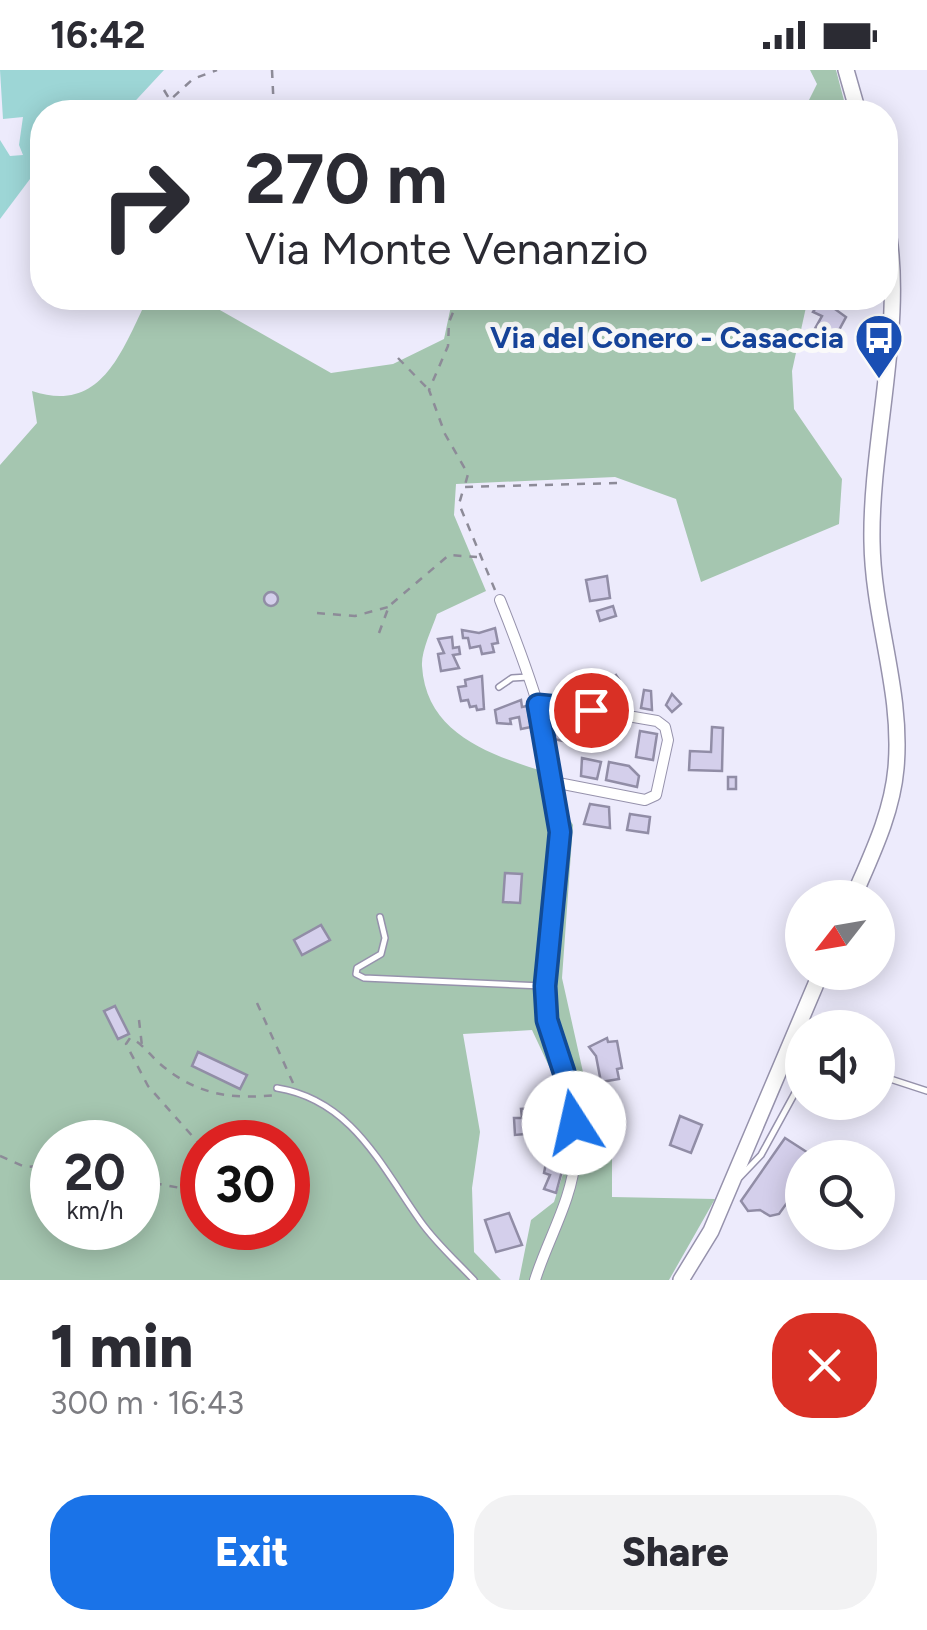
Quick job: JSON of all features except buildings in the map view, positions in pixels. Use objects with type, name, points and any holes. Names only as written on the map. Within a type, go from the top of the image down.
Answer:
[{"type":"main road","points":[[846,70],[851,100]]},
{"type":"main road","points":[[860,880],[890,807],[898,739],[872,548],[874,476],[890,310]]},
{"type":"main road","points":[[682,1280],[728,1191],[785,1065]]},
{"type":"street","points":[[500,600],[538,705],[560,832],[545,986],[547,1020],[564,1072],[574,1123],[575,1160],[535,1280]]},
{"type":"street","points":[[538,705],[657,721],[666,727],[664,770],[656,795],[645,800],[553,782]]},
{"type":"lane","points":[[500,687],[512,678],[530,676]]},
{"type":"lane","points":[[380,916],[385,938],[381,954],[357,968],[356,974],[364,978],[545,986]]},
{"type":"lane","points":[[895,1081],[927,1091]]},
{"type":"lane","points":[[278,1092],[302,1092],[337,1112],[363,1136],[422,1224],[474,1280]]},
{"type":"lane","points":[[728,1191],[761,1155],[785,1111]]},
{"type":"path","points":[[164,90],[170,100],[193,79],[216,70]]},
{"type":"path","points":[[272,70],[273,100]]},
{"type":"path","points":[[428,390],[448,346],[454,310]]},
{"type":"path","points":[[398,358],[428,390],[445,434],[468,474],[459,504],[478,557],[500,600]]},
{"type":"path","points":[[464,487],[616,482]]},
{"type":"path","points":[[317,613],[355,616],[390,606],[449,556],[478,557]]},
{"type":"path","points":[[379,633],[390,606]]},
{"type":"path","points":[[257,1002],[287,1076],[302,1092]]},
{"type":"path","points":[[139,1020],[143,1047]]},
{"type":"path","points":[[180,1122],[148,1086],[126,1044],[134,1038],[181,1081],[208,1093],[229,1098],[278,1092]]},
{"type":"path","points":[[0,1156],[30,1167]]},
{"type":"shaded area","points":[[0,70],[164,70],[136,100],[30,100],[30,179],[0,219],[0,140],[10,156],[23,155],[19,145],[23,117],[3,119]]},
{"type":"shaded area","points":[[810,70],[836,70],[844,100],[809,100],[817,84]]},
{"type":"shaded area","points":[[142,310],[220,310],[331,373],[393,364],[444,339],[450,310],[805,310],[792,371],[794,409],[842,479],[839,524],[701,582],[676,499],[615,477],[456,484],[454,515],[486,591],[437,614],[422,660],[426,689],[447,724],[481,748],[542,771],[573,825],[562,978],[587,1090],[612,1123],[612,1197],[715,1199],[669,1280],[519,1280],[531,1220],[554,1202],[569,1155],[550,1139],[554,1077],[532,1030],[463,1034],[480,1132],[472,1188],[474,1252],[501,1280],[0,1280],[0,465],[37,423],[32,391],[73,395],[89,388],[114,363]]},
{"type":"place","name":"Via del Conero - Casaccia","points":[[879,380]]},
{"type":"route","points":[[574,1123],[564,1072],[547,1020],[545,986],[560,832],[538,705],[591,710]]}]
